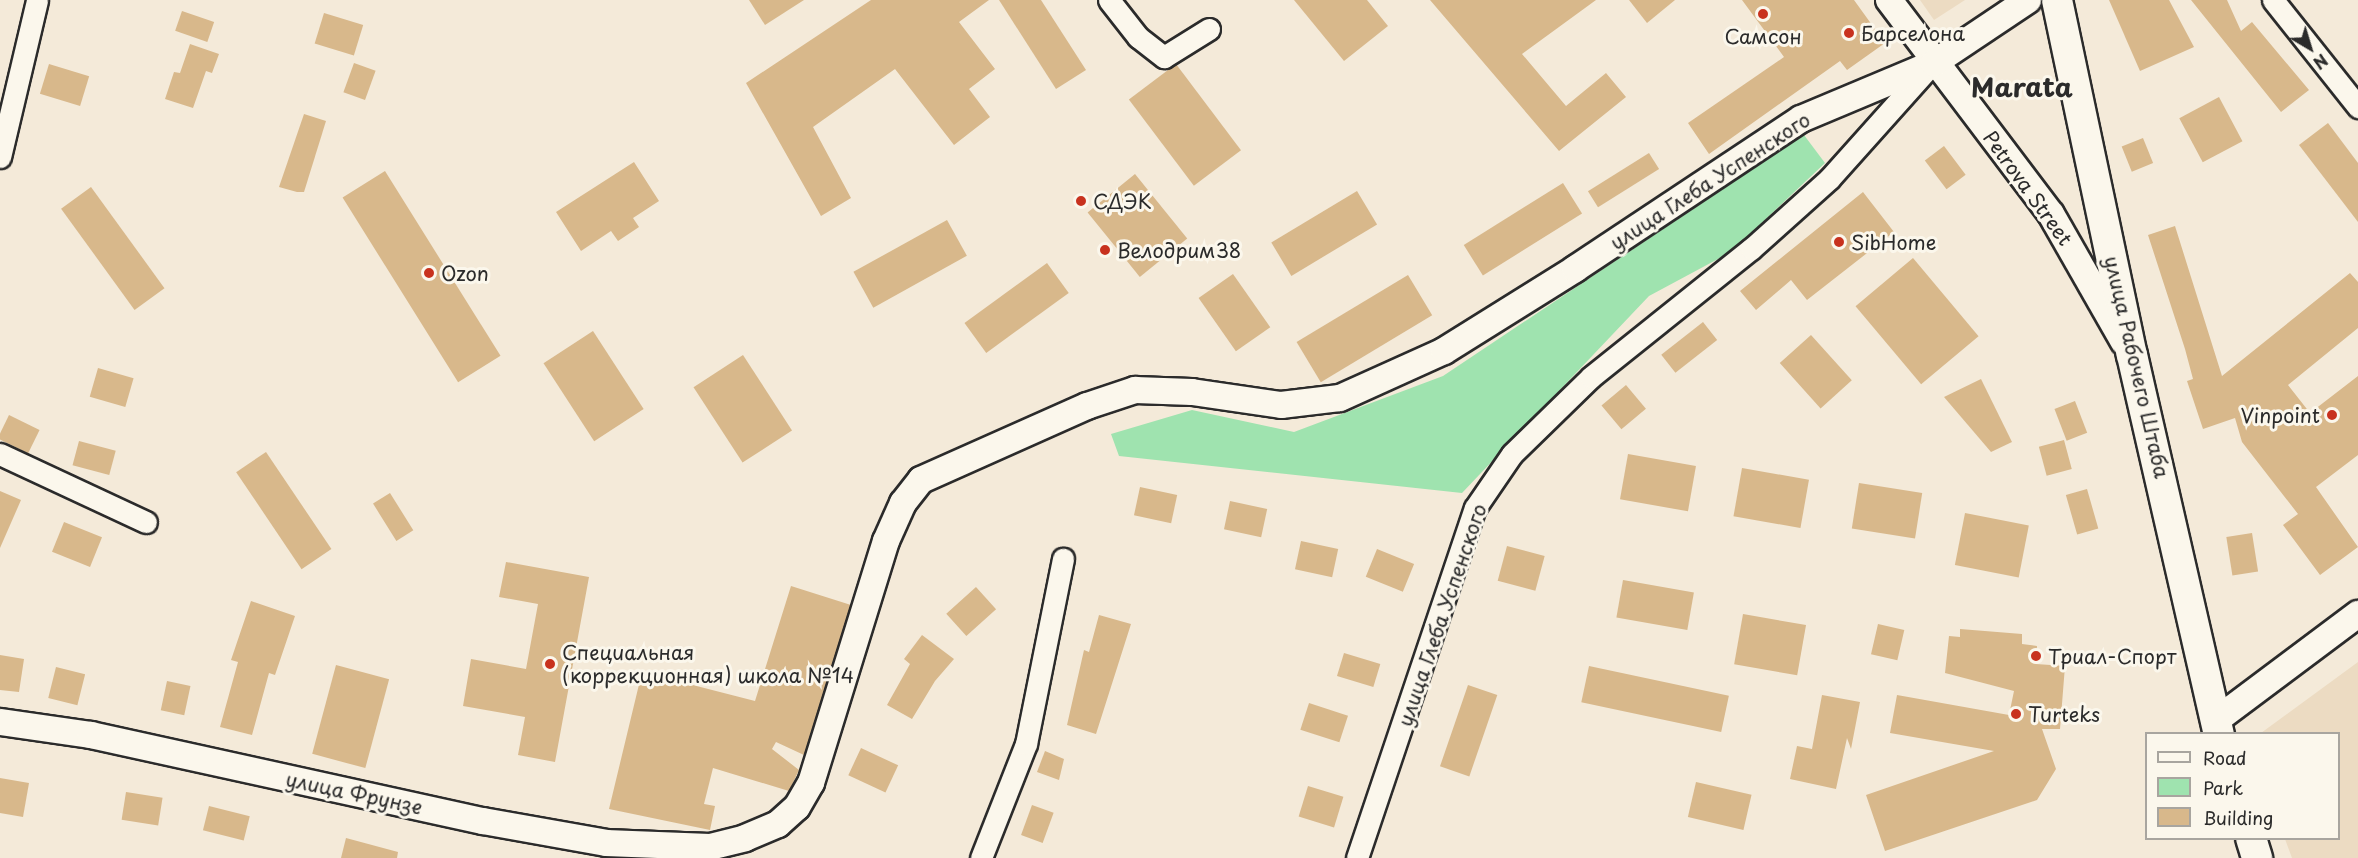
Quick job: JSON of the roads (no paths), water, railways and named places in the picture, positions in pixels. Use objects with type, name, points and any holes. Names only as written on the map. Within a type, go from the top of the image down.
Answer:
[{"type":"main road","name":"улица Рабочего Штаба","points":[[2057,0],[2132,355],[2157,451],[2217,728]]},
{"type":"main road","points":[[2252,840],[2257,858]]},
{"type":"street","points":[[0,157],[37,0]]},
{"type":"street","points":[[1109,0],[1138,37],[1164,57],[1209,28]]},
{"type":"street","name":"Petrova Street","points":[[1889,0],[1934,63],[2051,214],[2132,355]]},
{"type":"street","points":[[1934,63],[2028,0]]},
{"type":"street","points":[[2273,0],[2358,107]]},
{"type":"street","name":"улица Глеба Успенского","points":[[710,847],[778,824],[797,807],[811,783],[827,742],[886,541],[903,502],[921,480],[1086,406],[1135,390],[1192,392],[1281,405],[1340,398],[1444,351],[1575,269],[1801,119],[1934,63]]},
{"type":"street","name":"улица Глеба Успенского","points":[[1357,858],[1475,508],[1512,454],[1591,377],[1751,249],[1829,179],[1934,63]]},
{"type":"street","points":[[0,454],[146,522]]},
{"type":"street","points":[[981,858],[1026,744],[1063,559]]},
{"type":"street","points":[[2217,728],[2358,614]]},
{"type":"street","name":"улица Фрунзе","points":[[0,722],[91,735],[483,821],[606,843],[710,847]]},
{"type":"place","name":"Самсон","points":[[1763,14]]},
{"type":"place","name":"Барселона","points":[[1849,33]]},
{"type":"place","name":"СДЭК","points":[[1081,201]]},
{"type":"place","name":"SibHome","points":[[1839,242]]},
{"type":"place","name":"Велодрим38","points":[[1105,250]]},
{"type":"place","name":"Ozon","points":[[429,273]]},
{"type":"place","name":"Vinpoint","points":[[2332,415]]},
{"type":"place","name":"Триал-Спорт","points":[[2036,656]]},
{"type":"place","name":"Специальная (коррекционная) школа №14","points":[[550,664]]},
{"type":"place","name":"Turteks","points":[[2016,714]]},
{"type":"district","name":"Marata","points":[[2022,87]]}]
